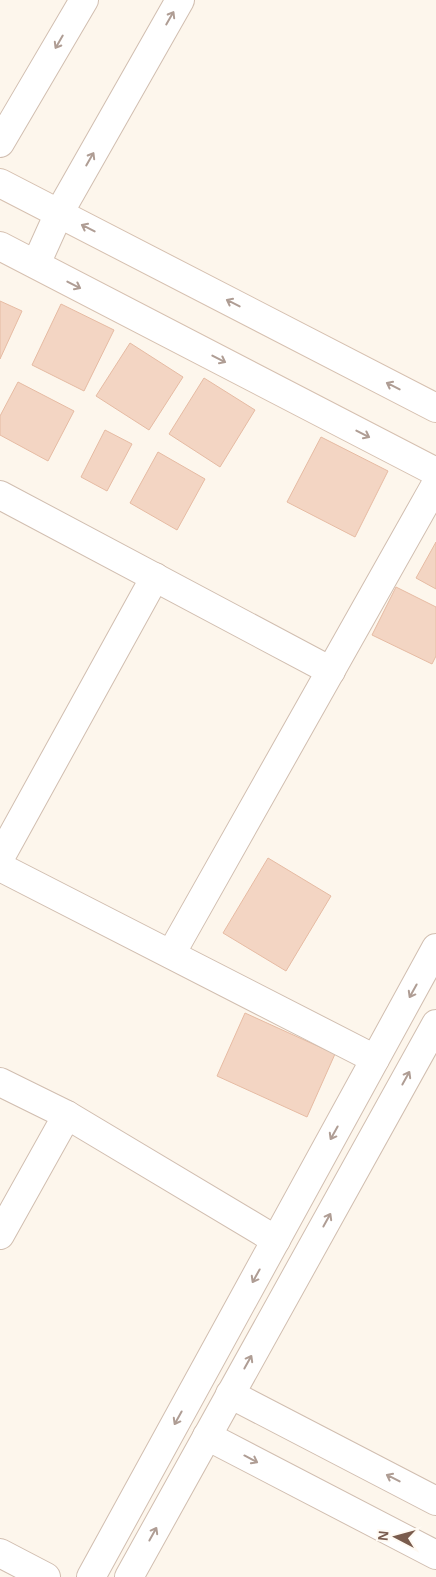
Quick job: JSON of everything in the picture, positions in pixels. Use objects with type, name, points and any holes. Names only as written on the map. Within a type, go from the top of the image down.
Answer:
[{"type":"street","points":[[0,143],[84,0]]},
{"type":"street","points":[[36,264],[59,213],[180,0]]},
{"type":"street","points":[[0,183],[436,408]]},
{"type":"street","points":[[0,246],[436,472]]},
{"type":"street","points":[[171,954],[436,484]]},
{"type":"street","points":[[0,495],[331,671]]},
{"type":"street","points":[[0,858],[155,578]]},
{"type":"street","points":[[0,866],[375,1059]]},
{"type":"street","points":[[91,1577],[436,948]]},
{"type":"street","points":[[129,1577],[436,1024]]},
{"type":"street","points":[[0,1082],[67,1115],[276,1240]]},
{"type":"street","points":[[0,1235],[67,1115]]},
{"type":"street","points":[[230,1394],[434,1494]]},
{"type":"street","points":[[207,1436],[436,1555]]},
{"type":"street","points":[[0,1553],[46,1577]]},
{"type":"building","points":[[0,301],[22,311],[0,359]]},
{"type":"building","points":[[61,304],[114,330],[84,391],[32,365]]},
{"type":"building","points":[[130,343],[183,377],[149,430],[96,396]]},
{"type":"building","points":[[204,378],[255,410],[220,467],[169,434]]},
{"type":"building","points":[[18,382],[74,411],[48,461],[0,435],[0,416]]},
{"type":"building","points":[[105,430],[132,444],[107,491],[81,477]]},
{"type":"building","points":[[321,437],[388,471],[355,537],[287,502]]},
{"type":"building","points":[[158,452],[205,479],[177,530],[130,503]]},
{"type":"building","points":[[436,542],[436,589],[416,578]]},
{"type":"building","points":[[396,587],[436,607],[436,656],[432,664],[372,635]]},
{"type":"building","points":[[268,858],[331,896],[286,971],[223,933]]},
{"type":"building","points":[[245,1013],[335,1054],[307,1117],[217,1076]]}]
